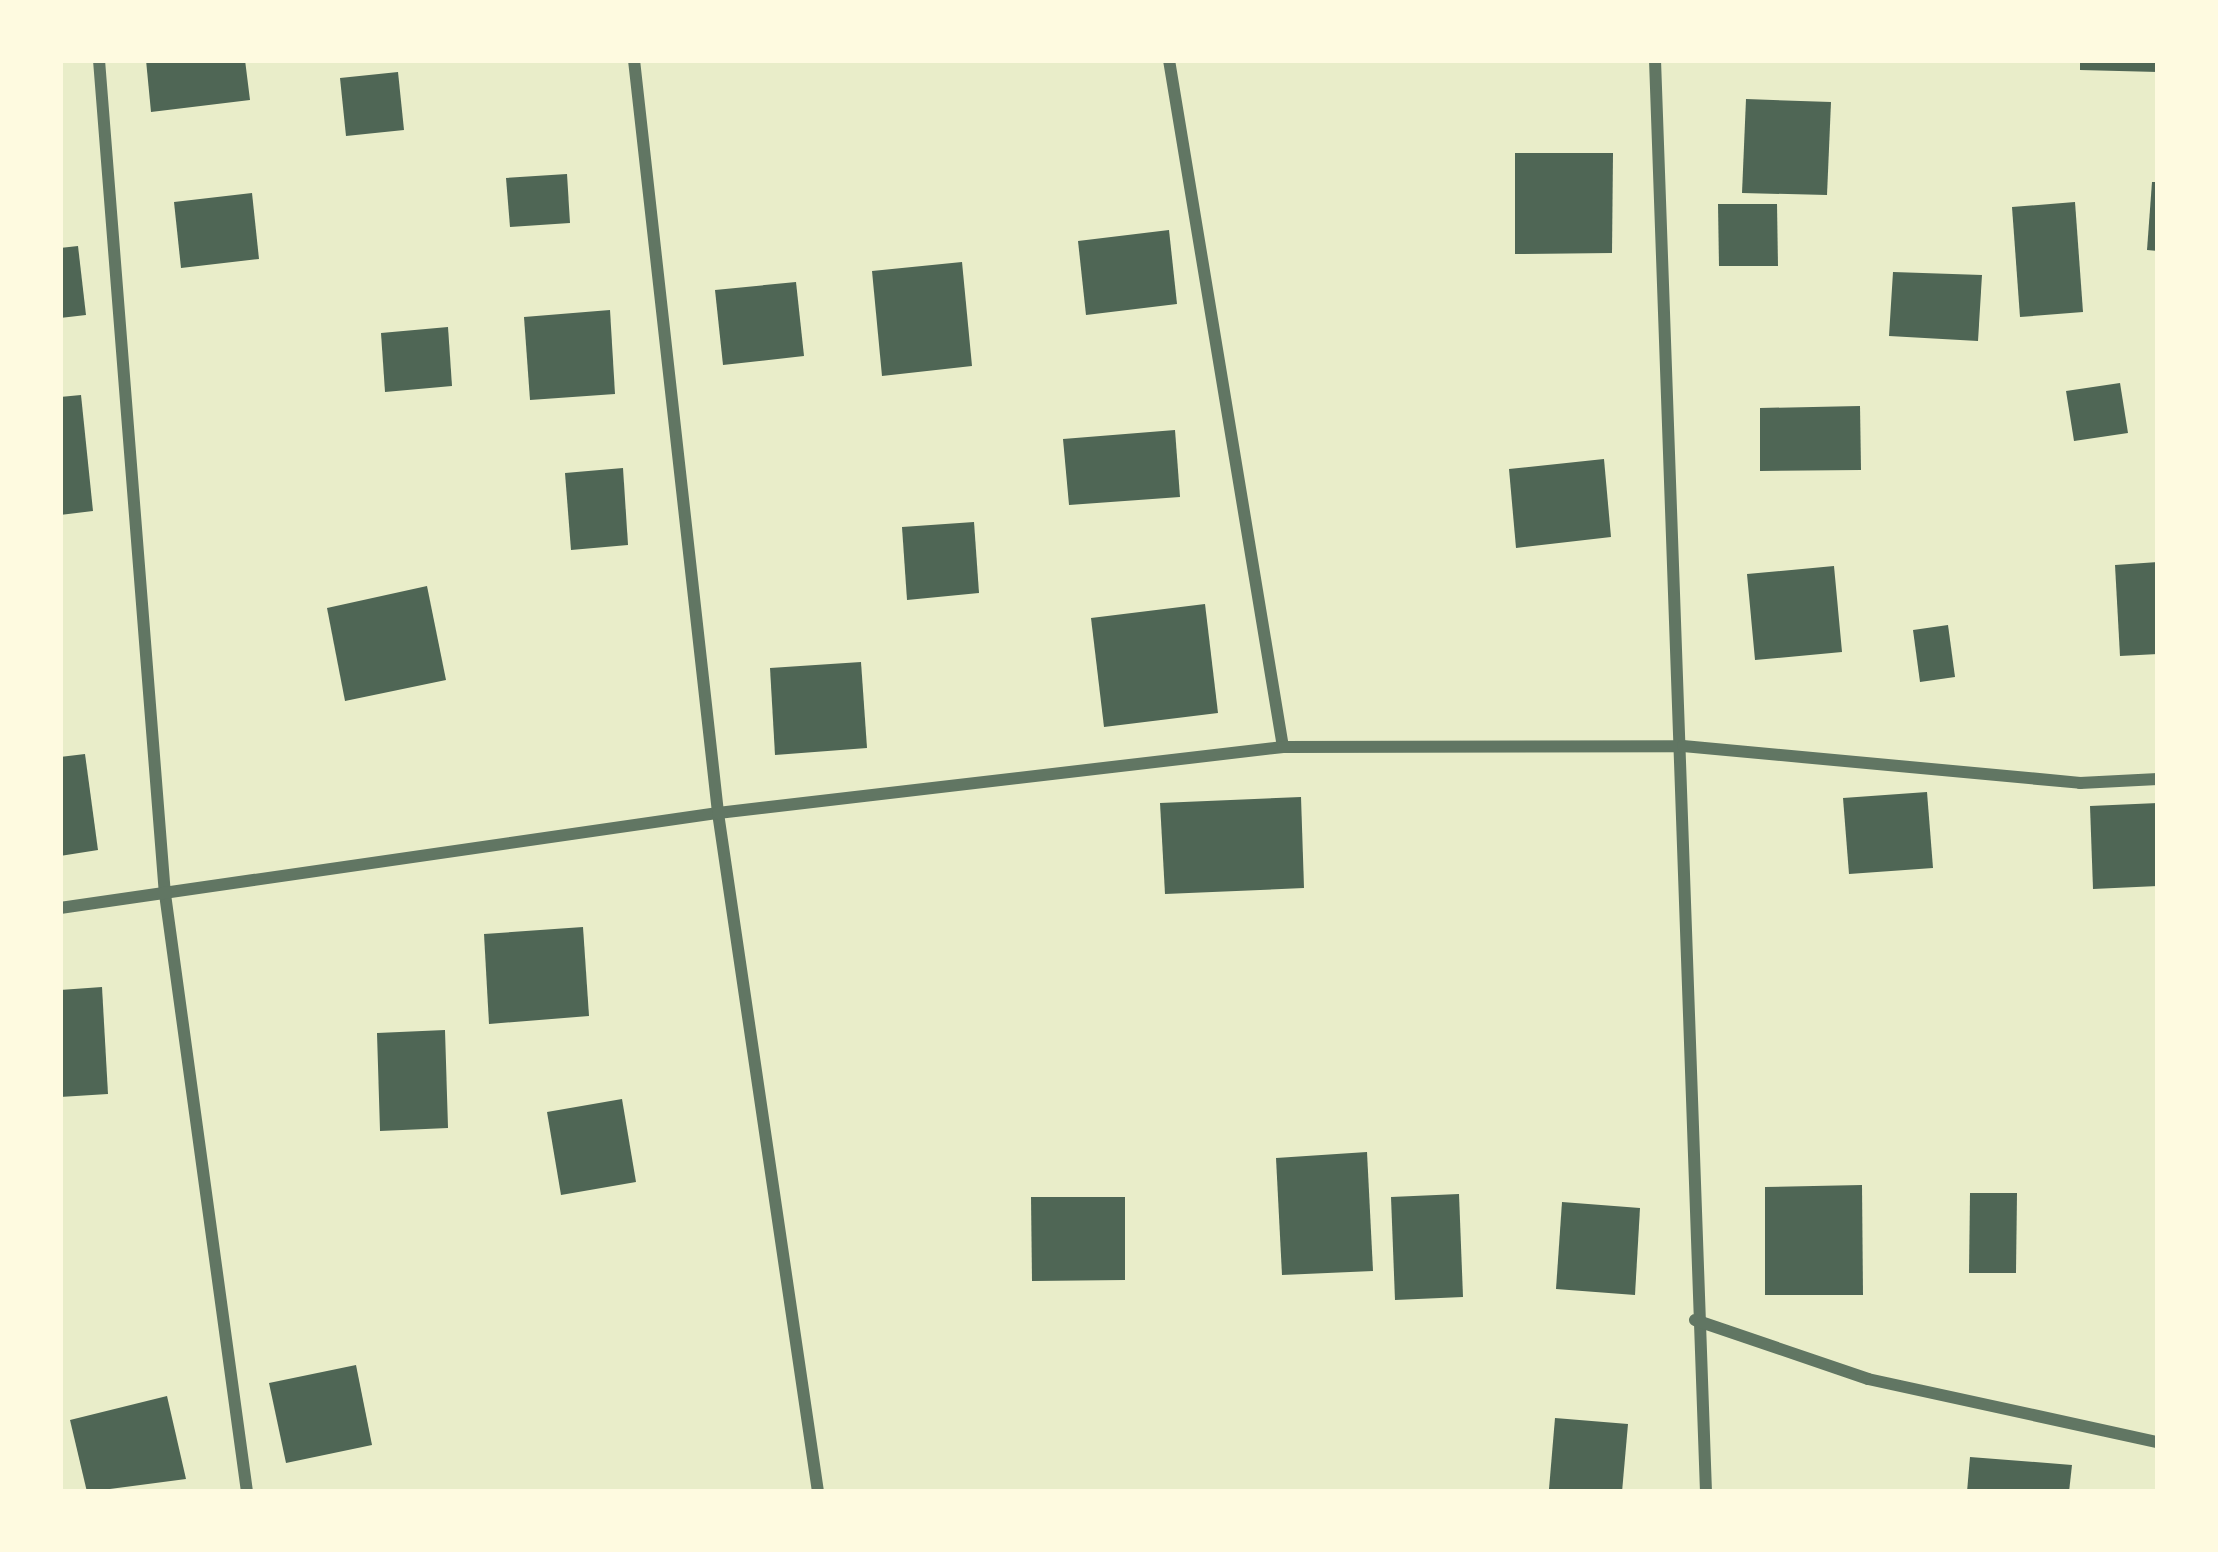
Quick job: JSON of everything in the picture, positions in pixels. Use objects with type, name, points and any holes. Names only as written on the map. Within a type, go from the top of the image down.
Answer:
[{"type":"street","points":[[99,60],[165,894],[247,1492]]},
{"type":"street","points":[[634,60],[718,813],[818,1492]]},
{"type":"street","points":[[1169,60],[1283,747]]},
{"type":"street","points":[[1655,60],[1683,746],[1695,1320],[1706,1492]]},
{"type":"street","points":[[60,908],[718,813],[1283,747],[1683,746],[2080,783],[2158,779]]},
{"type":"street","points":[[1695,1320],[1868,1379],[2158,1442]]},
{"type":"building","points":[[146,60],[245,60],[250,100],[151,112]]},
{"type":"building","points":[[2080,60],[2158,60],[2158,72],[2080,70]]},
{"type":"building","points":[[398,72],[404,130],[346,136],[340,78]]},
{"type":"building","points":[[1746,99],[1831,102],[1827,195],[1742,193]]},
{"type":"building","points":[[1515,153],[1613,153],[1612,253],[1515,254]]},
{"type":"building","points":[[567,174],[570,223],[510,227],[506,178]]},
{"type":"building","points":[[2152,182],[2158,182],[2158,251],[2147,250]]},
{"type":"building","points":[[252,193],[259,259],[181,268],[174,202]]},
{"type":"building","points":[[2075,202],[2083,312],[2020,317],[2012,207]]},
{"type":"building","points":[[1718,204],[1777,204],[1778,266],[1719,266]]},
{"type":"building","points":[[1169,230],[1177,304],[1086,315],[1078,241]]},
{"type":"building","points":[[78,246],[86,315],[60,318],[60,248]]},
{"type":"building","points":[[962,262],[972,366],[882,376],[872,271]]},
{"type":"building","points":[[1893,272],[1982,275],[1978,341],[1889,336]]},
{"type":"building","points":[[796,282],[804,356],[723,365],[715,290]]},
{"type":"building","points":[[610,310],[615,394],[530,400],[524,317]]},
{"type":"building","points":[[448,327],[452,386],[385,392],[381,333]]},
{"type":"building","points":[[2120,383],[2128,433],[2074,441],[2066,391]]},
{"type":"building","points":[[81,395],[93,511],[60,515],[60,397]]},
{"type":"building","points":[[1860,406],[1861,470],[1760,471],[1760,408]]},
{"type":"building","points":[[1175,430],[1180,497],[1069,505],[1063,439]]},
{"type":"building","points":[[1604,459],[1611,537],[1516,548],[1509,469]]},
{"type":"building","points":[[623,468],[628,545],[571,550],[565,473]]},
{"type":"building","points":[[974,522],[979,593],[907,600],[902,527]]},
{"type":"building","points":[[2158,562],[2158,654],[2120,656],[2115,565]]},
{"type":"building","points":[[1834,566],[1842,652],[1755,660],[1747,574]]},
{"type":"building","points":[[427,586],[446,680],[345,701],[327,608]]},
{"type":"building","points":[[1205,604],[1218,713],[1104,727],[1091,618]]},
{"type":"building","points":[[1948,625],[1955,677],[1920,682],[1913,630]]},
{"type":"building","points":[[861,662],[867,748],[775,755],[770,668]]},
{"type":"building","points":[[85,754],[98,850],[60,856],[60,757]]},
{"type":"building","points":[[1927,792],[1933,868],[1849,874],[1843,798]]},
{"type":"building","points":[[1301,797],[1304,888],[1165,894],[1160,803]]},
{"type":"building","points":[[2158,803],[2158,886],[2093,889],[2090,806]]},
{"type":"building","points":[[583,927],[589,1016],[489,1024],[484,934]]},
{"type":"building","points":[[102,987],[108,1094],[60,1097],[60,990]]},
{"type":"building","points":[[445,1030],[448,1128],[380,1131],[377,1033]]},
{"type":"building","points":[[622,1099],[636,1182],[561,1195],[547,1112]]},
{"type":"building","points":[[1367,1152],[1373,1271],[1282,1275],[1276,1158]]},
{"type":"building","points":[[1862,1185],[1863,1295],[1765,1295],[1765,1187]]},
{"type":"building","points":[[1970,1193],[2017,1193],[2016,1273],[1969,1273]]},
{"type":"building","points":[[1459,1194],[1463,1297],[1395,1300],[1391,1197]]},
{"type":"building","points":[[1031,1197],[1125,1197],[1125,1280],[1032,1281]]},
{"type":"building","points":[[1562,1202],[1640,1208],[1635,1295],[1556,1289]]},
{"type":"building","points":[[356,1365],[372,1445],[286,1463],[269,1383]]},
{"type":"building","points":[[167,1396],[186,1479],[87,1492],[70,1420]]},
{"type":"building","points":[[1555,1418],[1628,1424],[1622,1492],[1549,1489]]},
{"type":"building","points":[[1970,1457],[2072,1465],[2069,1492],[1967,1492]]}]
